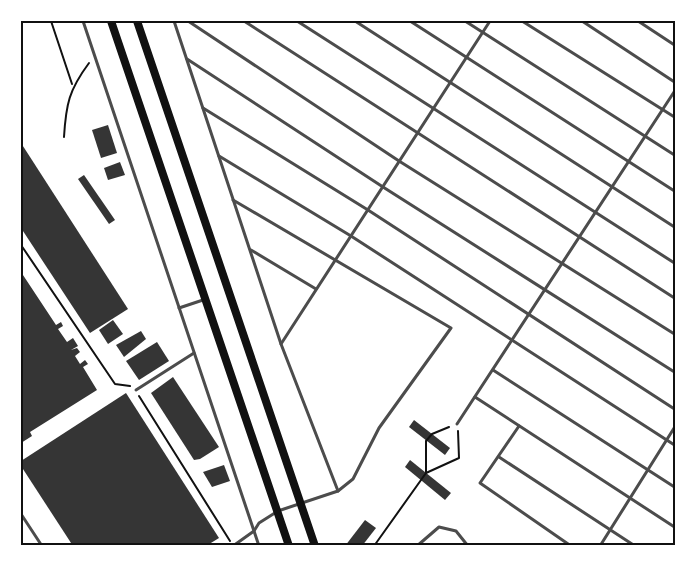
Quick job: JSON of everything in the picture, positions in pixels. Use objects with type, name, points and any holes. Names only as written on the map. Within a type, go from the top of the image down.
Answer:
[{"type":"main road","points":[[111,21],[289,546]]},
{"type":"main road","points":[[137,21],[315,546]]},
{"type":"lane","points":[[82,21],[259,546]]},
{"type":"lane","points":[[174,21],[281,344],[338,491]]},
{"type":"lane","points":[[188,21],[399,161],[676,335]]},
{"type":"lane","points":[[244,21],[676,299]]},
{"type":"lane","points":[[297,21],[676,264]]},
{"type":"lane","points":[[355,21],[676,228]]},
{"type":"lane","points":[[410,21],[676,192]]},
{"type":"lane","points":[[465,21],[676,156]]},
{"type":"lane","points":[[281,344],[490,21]]},
{"type":"lane","points":[[522,21],[676,118]]},
{"type":"lane","points":[[582,21],[676,83]]},
{"type":"lane","points":[[638,21],[676,46]]},
{"type":"lane","points":[[187,59],[383,187],[676,373]]},
{"type":"lane","points":[[457,424],[676,89]]},
{"type":"lane","points":[[203,108],[368,210],[676,410]]},
{"type":"lane","points":[[219,156],[351,236],[676,446]]},
{"type":"lane","points":[[233,200],[336,258],[451,328],[379,428],[353,479],[338,491],[278,511],[259,523],[254,531],[233,546]]},
{"type":"lane","points":[[250,249],[316,289]]},
{"type":"lane","points":[[179,308],[206,299]]},
{"type":"lane","points":[[136,390],[194,353]]},
{"type":"lane","points":[[493,370],[676,488]]},
{"type":"lane","points":[[475,397],[676,528]]},
{"type":"lane","points":[[600,546],[676,425]]},
{"type":"lane","points":[[519,426],[480,483],[571,546]]},
{"type":"lane","points":[[499,457],[635,546]]},
{"type":"lane","points":[[21,514],[42,546]]},
{"type":"lane","points":[[417,546],[440,527],[456,531],[468,546]]},
{"type":"path","points":[[51,21],[72,86]]},
{"type":"path","points":[[64,137],[66,109],[72,86],[94,56]]},
{"type":"path","points":[[374,546],[426,473],[459,458],[457,424],[432,434],[426,441],[426,473]]},
{"type":"building","points":[[108,125],[117,153],[101,158],[92,130]]},
{"type":"building","points":[[21,143],[128,309],[90,333],[21,228]]},
{"type":"building","points":[[120,162],[125,175],[108,180],[104,168]]},
{"type":"building","points":[[84,175],[115,220],[109,224],[78,179]]},
{"type":"building","points":[[21,272],[56,325],[61,322],[63,326],[58,329],[67,342],[73,338],[78,346],[71,350],[77,348],[80,352],[75,356],[80,364],[85,360],[88,364],[83,367],[97,390],[30,432],[32,436],[21,443]]},
{"type":"building","points":[[113,320],[123,334],[108,344],[99,330]]},
{"type":"building","points":[[141,331],[146,339],[124,357],[116,345]]},
{"type":"building","points":[[157,342],[169,361],[139,380],[126,361]]},
{"type":"building","points":[[173,377],[219,447],[200,459],[194,460],[151,393]]},
{"type":"building","points":[[126,393],[219,538],[206,546],[73,546],[21,466],[21,461]]},
{"type":"building","points":[[414,420],[450,448],[445,455],[409,427]]},
{"type":"building","points":[[410,460],[451,493],[445,500],[405,467]]},
{"type":"building","points":[[224,465],[230,481],[212,487],[203,472]]},
{"type":"building","points":[[365,520],[376,528],[362,546],[345,546]]}]
